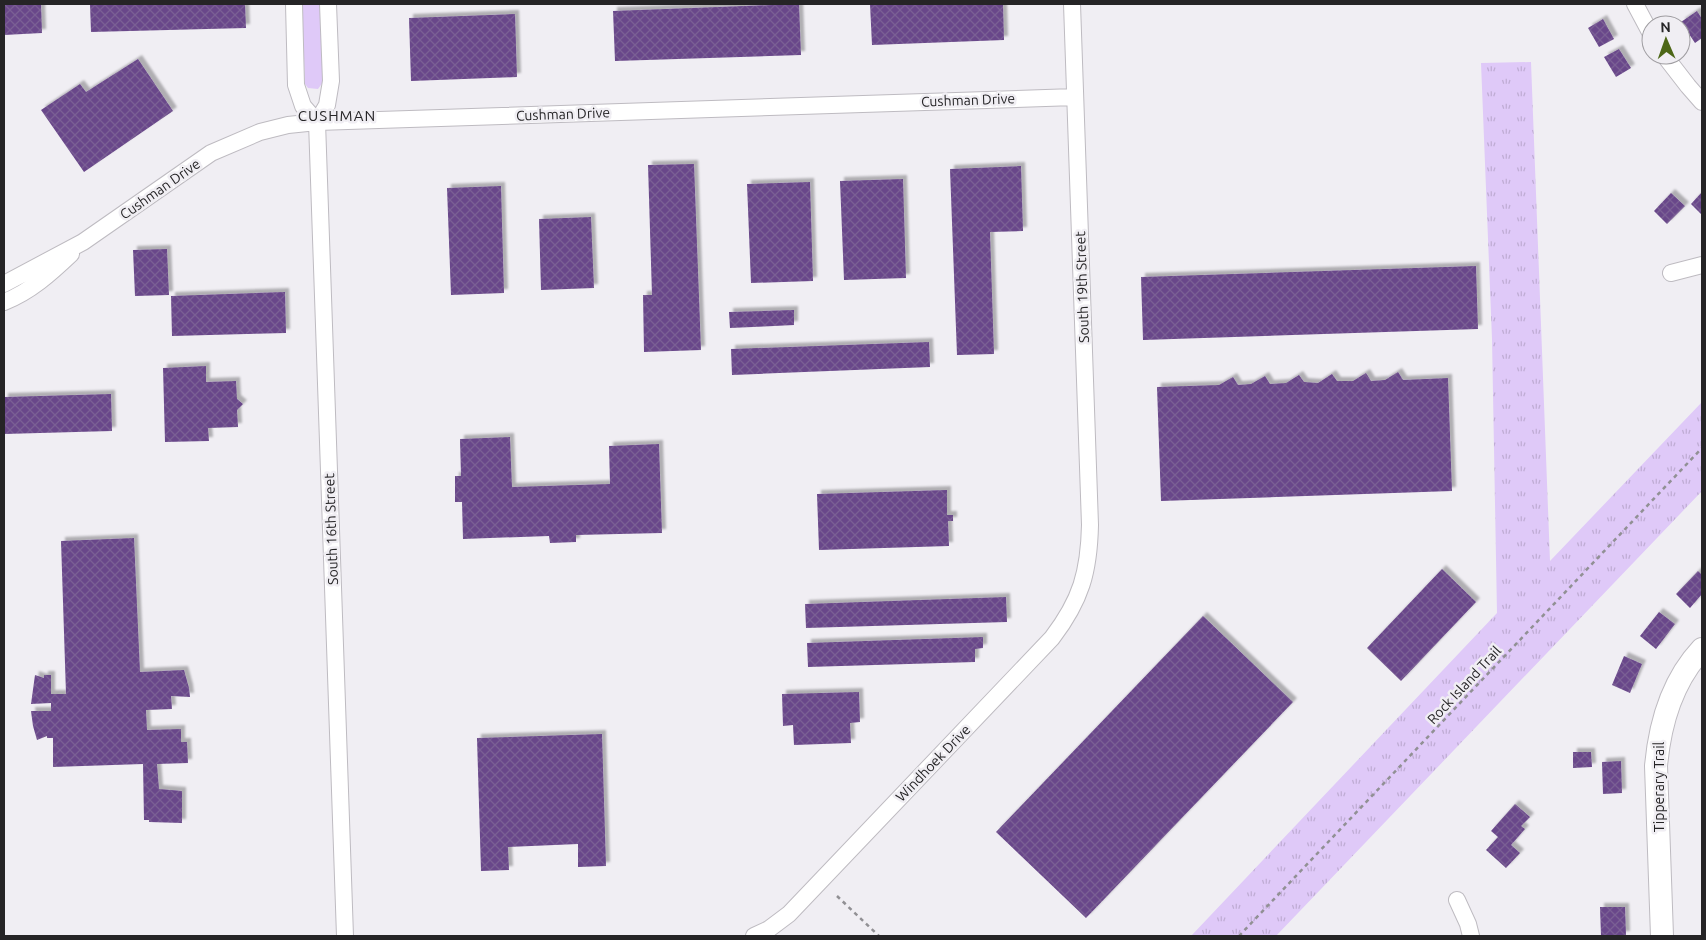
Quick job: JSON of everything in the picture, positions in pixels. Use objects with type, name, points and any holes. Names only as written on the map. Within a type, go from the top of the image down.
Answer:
[{"type":"street","points":[[294,4],[296,85],[303,106],[316,122]]},
{"type":"street","name":"South 16th Street","points":[[328,4],[331,81],[326,105],[316,122],[345,936]]},
{"type":"street","name":"South 19th Street","points":[[1072,4],[1090,525],[1086,570]]},
{"type":"street","points":[[1635,4],[1641,15]]},
{"type":"street","points":[[1672,65],[1702,102]]},
{"type":"street","name":"Cushman Drive","points":[[4,284],[83,242],[211,154],[260,132],[288,125],[316,122],[1075,97]]},
{"type":"street","name":"Cushman Drive","points":[[4,302],[30,288],[54,270],[83,242]]},
{"type":"street","points":[[1671,273],[1702,265]]},
{"type":"street","name":"Windhoek Drive","points":[[754,936],[768,929],[789,914],[1052,638],[1065,622],[1077,600],[1086,570]]},
{"type":"street","name":"Tipperary Trail","points":[[1662,936],[1656,766],[1658,741],[1670,700],[1681,677],[1702,649]]},
{"type":"street","points":[[1457,900],[1472,936]]},
{"type":"path","name":"Rock Island Trail","points":[[1239,936],[1702,448]]},
{"type":"path","points":[[837,896],[879,936]]},
{"type":"green space","points":[[302,4],[320,4],[323,82],[318,89],[308,88],[305,84]]},
{"type":"green space","points":[[1531,62],[1550,561],[1702,402],[1702,491],[1276,936],[1191,936],[1497,613],[1492,339],[1481,63]]},
{"type":"building","points":[[4,4],[41,4],[42,33],[4,35]]},
{"type":"building","points":[[90,4],[245,4],[246,28],[91,32]]},
{"type":"building","points":[[799,4],[801,55],[615,61],[613,11]]},
{"type":"building","points":[[870,4],[1003,4],[1004,40],[872,45]]},
{"type":"building","points":[[1697,11],[1702,19],[1702,38],[1695,43],[1691,37],[1691,15]]},
{"type":"building","points":[[515,14],[517,77],[411,81],[409,18]]},
{"type":"building","points":[[1603,19],[1614,39],[1599,47],[1588,28]]},
{"type":"building","points":[[1619,49],[1631,68],[1616,77],[1604,57]]},
{"type":"building","points":[[138,59],[173,111],[84,172],[41,110],[80,84],[86,92]]},
{"type":"building","points":[[694,164],[701,350],[644,352],[643,295],[652,295],[648,165]]},
{"type":"building","points":[[1021,166],[1023,231],[990,232],[994,354],[957,355],[950,169]]},
{"type":"building","points":[[903,179],[906,278],[844,280],[840,181]]},
{"type":"building","points":[[810,182],[813,281],[751,283],[747,184]]},
{"type":"building","points":[[501,186],[504,293],[451,295],[447,188]]},
{"type":"building","points":[[1702,192],[1702,215],[1691,204]]},
{"type":"building","points":[[1671,193],[1685,206],[1667,224],[1654,211]]},
{"type":"building","points":[[591,217],[594,288],[541,290],[539,219]]},
{"type":"building","points":[[167,249],[169,295],[135,296],[133,250]]},
{"type":"building","points":[[1476,266],[1478,329],[1143,340],[1141,277]]},
{"type":"building","points":[[285,292],[286,333],[172,336],[171,296]]},
{"type":"building","points":[[794,310],[794,325],[730,328],[729,312]]},
{"type":"building","points":[[929,342],[930,367],[732,375],[731,349]]},
{"type":"building","points":[[206,366],[206,382],[236,381],[237,399],[243,404],[237,410],[238,427],[208,428],[209,441],[165,442],[163,368]]},
{"type":"building","points":[[1398,372],[1403,380],[1448,378],[1452,491],[1161,501],[1157,387],[1219,385],[1233,377],[1238,385],[1251,384],[1265,376],[1270,384],[1286,383],[1299,375],[1304,382],[1318,383],[1332,374],[1337,381],[1353,381],[1366,373],[1371,381],[1385,380]]},
{"type":"building","points":[[111,394],[112,431],[4,434],[4,397]]},
{"type":"building","points":[[510,437],[512,487],[610,484],[609,446],[659,444],[662,533],[576,535],[576,542],[550,543],[549,536],[463,539],[462,502],[455,502],[455,476],[461,476],[460,439]]},
{"type":"building","points":[[947,490],[947,515],[953,515],[953,521],[948,521],[949,546],[819,550],[817,494]]},
{"type":"building","points":[[134,538],[140,672],[184,670],[189,688],[190,697],[171,696],[172,709],[146,710],[147,730],[181,729],[181,742],[187,742],[188,763],[157,764],[159,789],[182,791],[182,823],[149,822],[149,820],[144,820],[143,764],[53,767],[53,738],[47,738],[47,736],[37,740],[33,726],[31,711],[51,711],[51,703],[31,704],[35,675],[44,678],[44,675],[51,675],[51,694],[66,694],[61,541]]},
{"type":"building","points":[[1442,569],[1476,602],[1401,681],[1367,648]]},
{"type":"building","points":[[1698,571],[1702,575],[1702,594],[1690,608],[1676,594]]},
{"type":"building","points":[[1006,597],[1007,622],[806,628],[805,604]]},
{"type":"building","points":[[1659,612],[1675,624],[1656,649],[1640,636]]},
{"type":"building","points":[[1203,616],[1293,702],[1086,918],[996,832]]},
{"type":"building","points":[[983,637],[983,648],[975,649],[975,662],[808,667],[807,643]]},
{"type":"building","points":[[1624,656],[1642,664],[1630,693],[1612,685]]},
{"type":"building","points":[[859,692],[860,722],[850,723],[851,743],[794,745],[793,725],[783,726],[782,694]]},
{"type":"building","points":[[602,734],[606,866],[578,867],[578,844],[508,847],[509,870],[481,871],[477,738]]},
{"type":"building","points":[[1573,752],[1591,752],[1592,767],[1573,768]]},
{"type":"building","points":[[1621,761],[1622,793],[1603,794],[1602,762]]},
{"type":"building","points":[[1515,804],[1530,817],[1521,826],[1525,829],[1511,845],[1520,853],[1506,868],[1486,850],[1498,837],[1491,831]]},
{"type":"building","points":[[1600,907],[1625,907],[1626,935],[1601,936]]},
{"type":"district","name":"CUSHMAN","points":[[337,115]]}]
